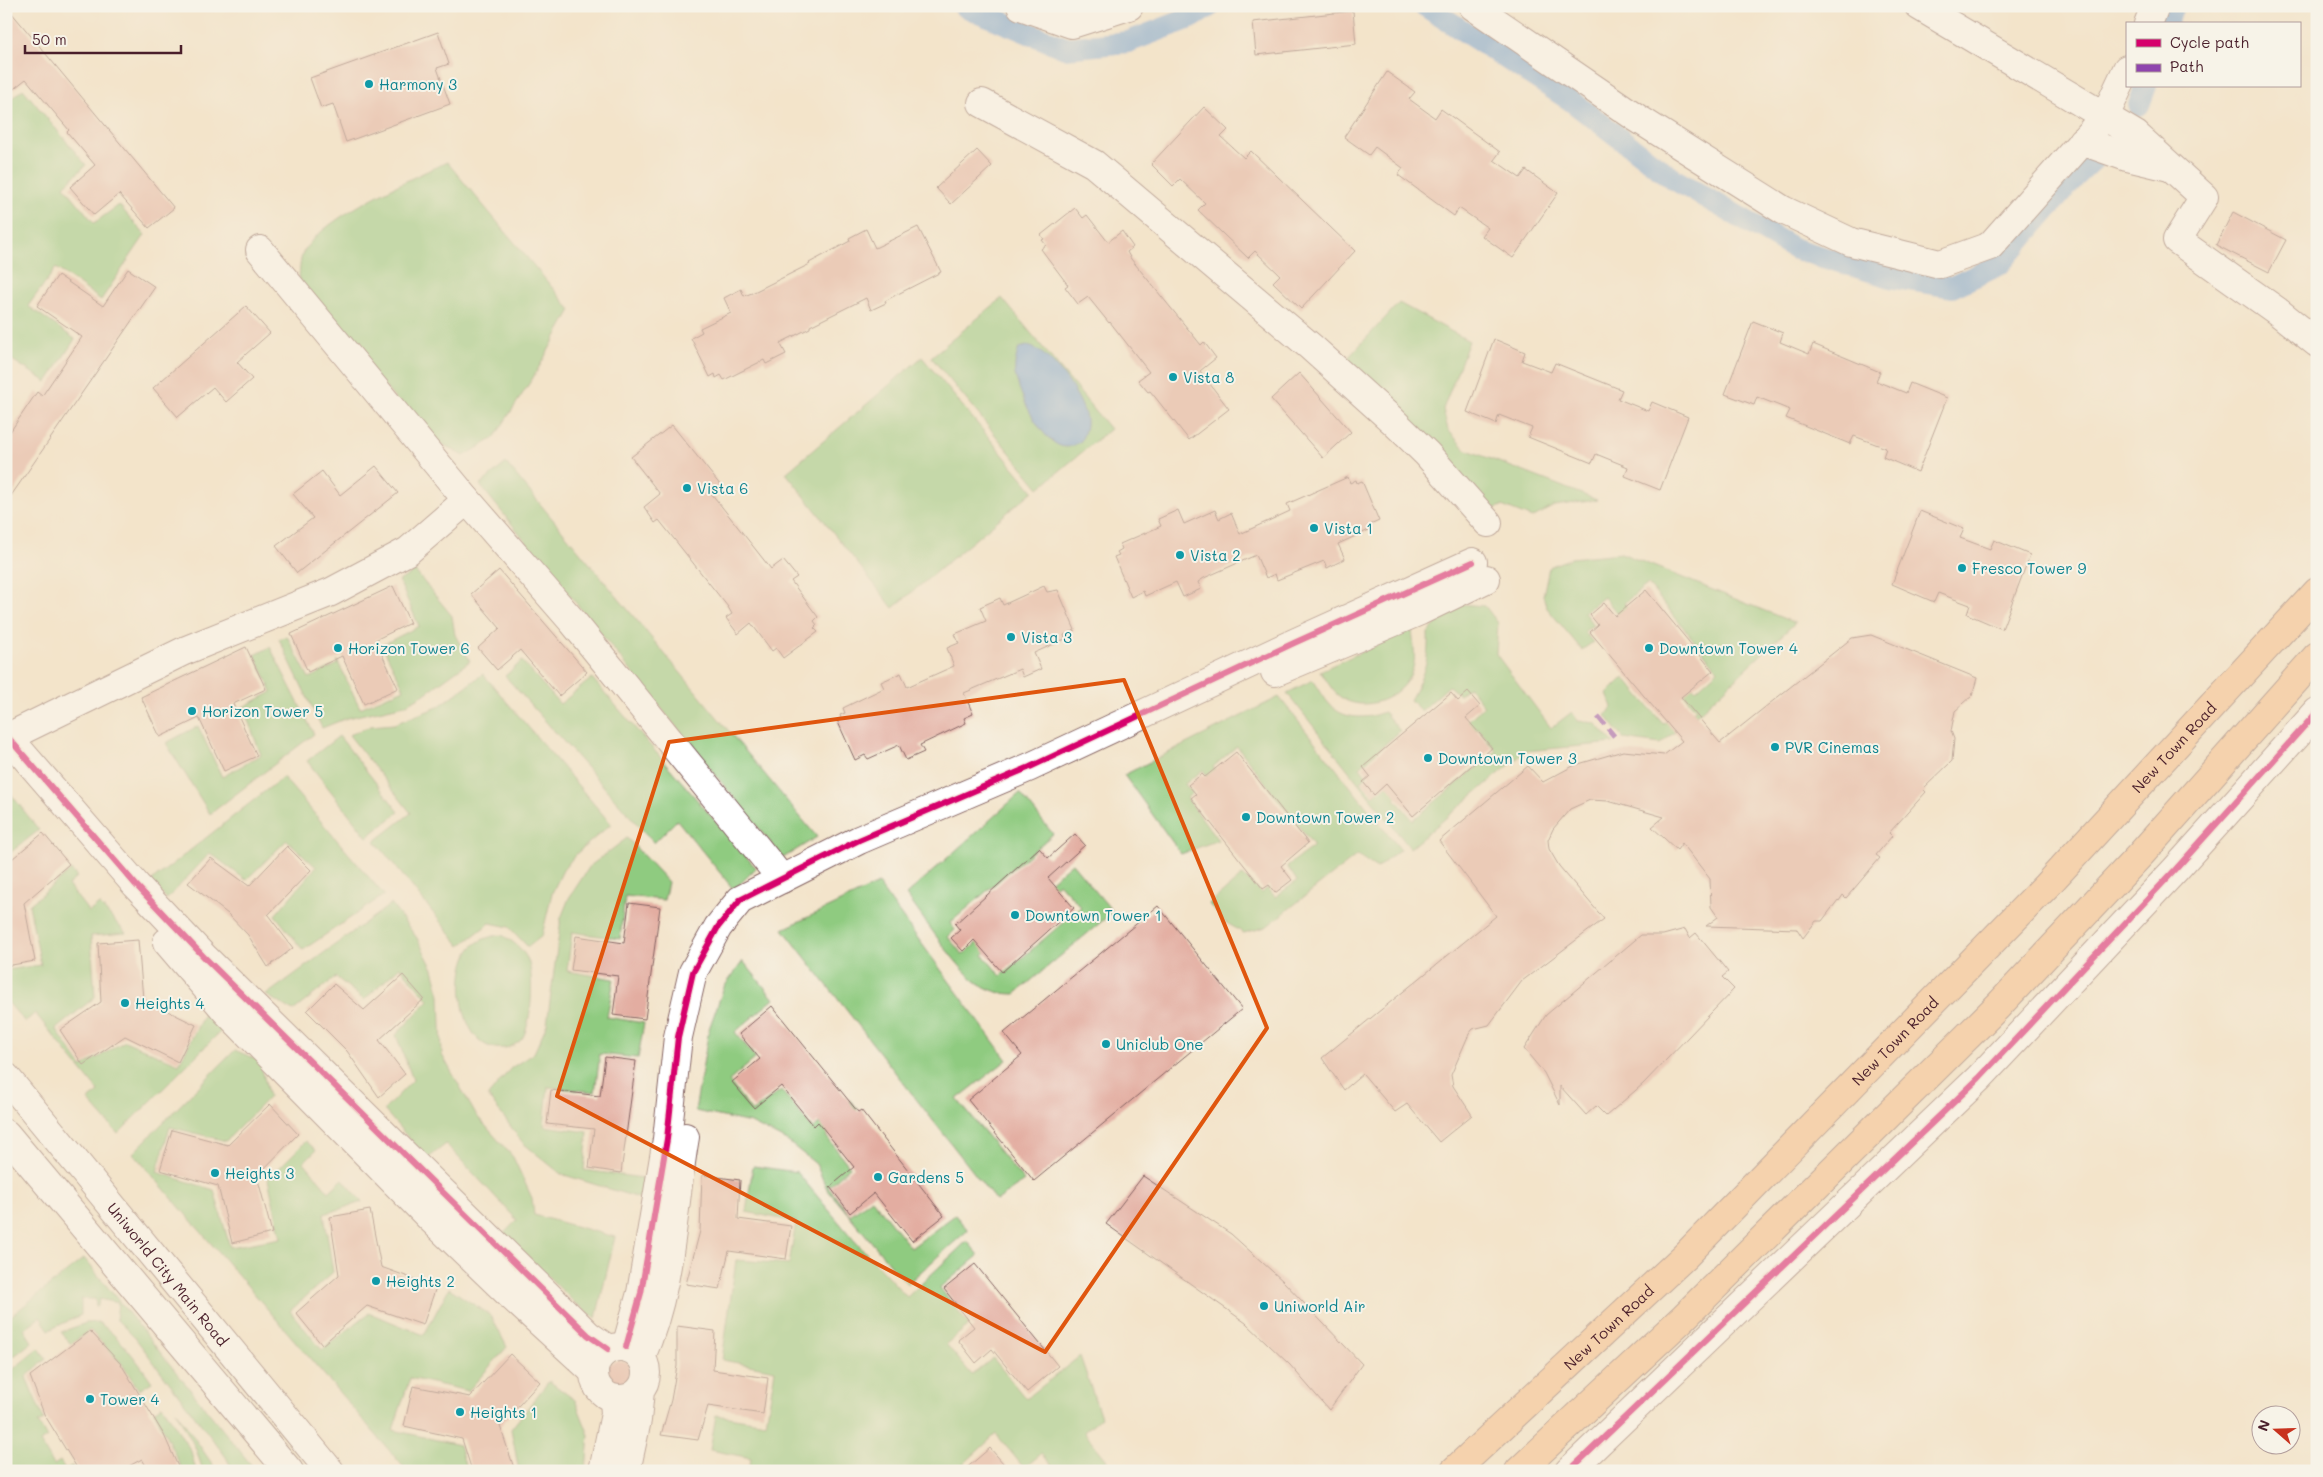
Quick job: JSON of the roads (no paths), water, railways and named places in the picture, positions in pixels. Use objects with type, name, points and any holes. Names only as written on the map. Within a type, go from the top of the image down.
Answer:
[{"type":"main road","name":"New Town Road","points":[[1454,1471],[1685,1256],[2046,886],[2317,592]]},
{"type":"main road","points":[[1519,1471],[1684,1317],[1998,1006],[2141,854],[2317,656]]},
{"type":"street","points":[[1021,6],[1072,24],[1129,6]]},
{"type":"street","points":[[1473,6],[1637,118],[1783,210],[1851,242],[1940,264],[1990,246],[2105,116],[2126,71]]},
{"type":"street","points":[[1919,6],[2136,135],[2176,169],[2204,197],[2177,240],[2277,311],[2317,343]]},
{"type":"street","points":[[2149,22],[2155,6]]},
{"type":"street","points":[[978,110],[1094,164],[1311,347],[1392,420],[1427,454],[1483,527]]},
{"type":"street","points":[[2082,142],[2127,157],[2176,169]]},
{"type":"street","points":[[260,250],[468,500],[573,622],[782,879]]},
{"type":"street","points":[[468,500],[408,551],[331,592],[184,651],[7,744],[136,885],[232,985],[569,1317],[588,1335],[617,1356],[646,1365],[645,1383],[640,1391],[637,1420],[626,1471]]},
{"type":"street","points":[[640,1391],[624,1399],[614,1399],[599,1389],[617,1356],[642,1293],[667,1139],[678,1037],[693,972],[718,927],[740,900],[859,840],[1306,648],[1480,570]]},
{"type":"street","points":[[617,1356],[650,1337],[663,1294],[681,1171],[695,1039],[708,978],[732,936],[751,913],[870,854],[1035,782],[1306,648]]},
{"type":"street","points":[[1569,1471],[1979,1078],[2175,870],[2317,712]]},
{"type":"street","name":"Uniworld City Main Road","points":[[6,1077],[330,1471]]},
{"type":"street","points":[[6,1134],[289,1471]]},
{"type":"street","points":[[202,1367],[227,1346]]},
{"type":"street","points":[[603,1471],[615,1414],[614,1399]]},
{"type":"water","points":[[1027,346],[1036,349],[1055,365],[1064,375],[1079,399],[1084,410],[1086,425],[1081,441],[1074,445],[1066,447],[1057,445],[1049,438],[1033,418],[1021,394],[1015,374],[1016,361],[1019,348]]},
{"type":"waterway","points":[[964,6],[1065,48],[1128,42],[1193,17],[1210,6]]},
{"type":"waterway","points":[[1425,6],[1570,100],[1675,180],[1795,249],[1894,278],[1952,287],[1999,265],[2074,178],[2097,156]]},
{"type":"waterway","points":[[2168,22],[2173,6]]},
{"type":"waterway","points":[[2139,105],[2145,88]]},
{"type":"place","name":"Harmony 3","points":[[369,84]]},
{"type":"place","name":"Vista 8","points":[[1173,377]]},
{"type":"place","name":"Vista 6","points":[[687,488]]},
{"type":"place","name":"Vista 1","points":[[1314,528]]},
{"type":"place","name":"Vista 2","points":[[1180,555]]},
{"type":"place","name":"Fresco Tower 9","points":[[1962,568]]},
{"type":"place","name":"Vista 3","points":[[1011,637]]},
{"type":"place","name":"Horizon Tower 6","points":[[338,648]]},
{"type":"place","name":"Downtown Tower 4","points":[[1649,648]]},
{"type":"place","name":"Horizon Tower 5","points":[[192,711]]},
{"type":"place","name":"PVR Cinemas","points":[[1775,747]]},
{"type":"place","name":"Downtown Tower 3","points":[[1428,758]]},
{"type":"place","name":"Downtown Tower 2","points":[[1246,817]]},
{"type":"place","name":"Downtown Tower 1","points":[[1015,915]]},
{"type":"place","name":"Heights 4","points":[[125,1003]]},
{"type":"place","name":"Uniclub One","points":[[1106,1044]]},
{"type":"place","name":"Heights 3","points":[[215,1173]]},
{"type":"place","name":"Gardens 5","points":[[878,1177]]},
{"type":"place","name":"Heights 2","points":[[376,1281]]},
{"type":"place","name":"Uniworld Air","points":[[1264,1306]]},
{"type":"place","name":"Tower 4","points":[[90,1399]]},
{"type":"place","name":"Heights 1","points":[[460,1412]]}]
